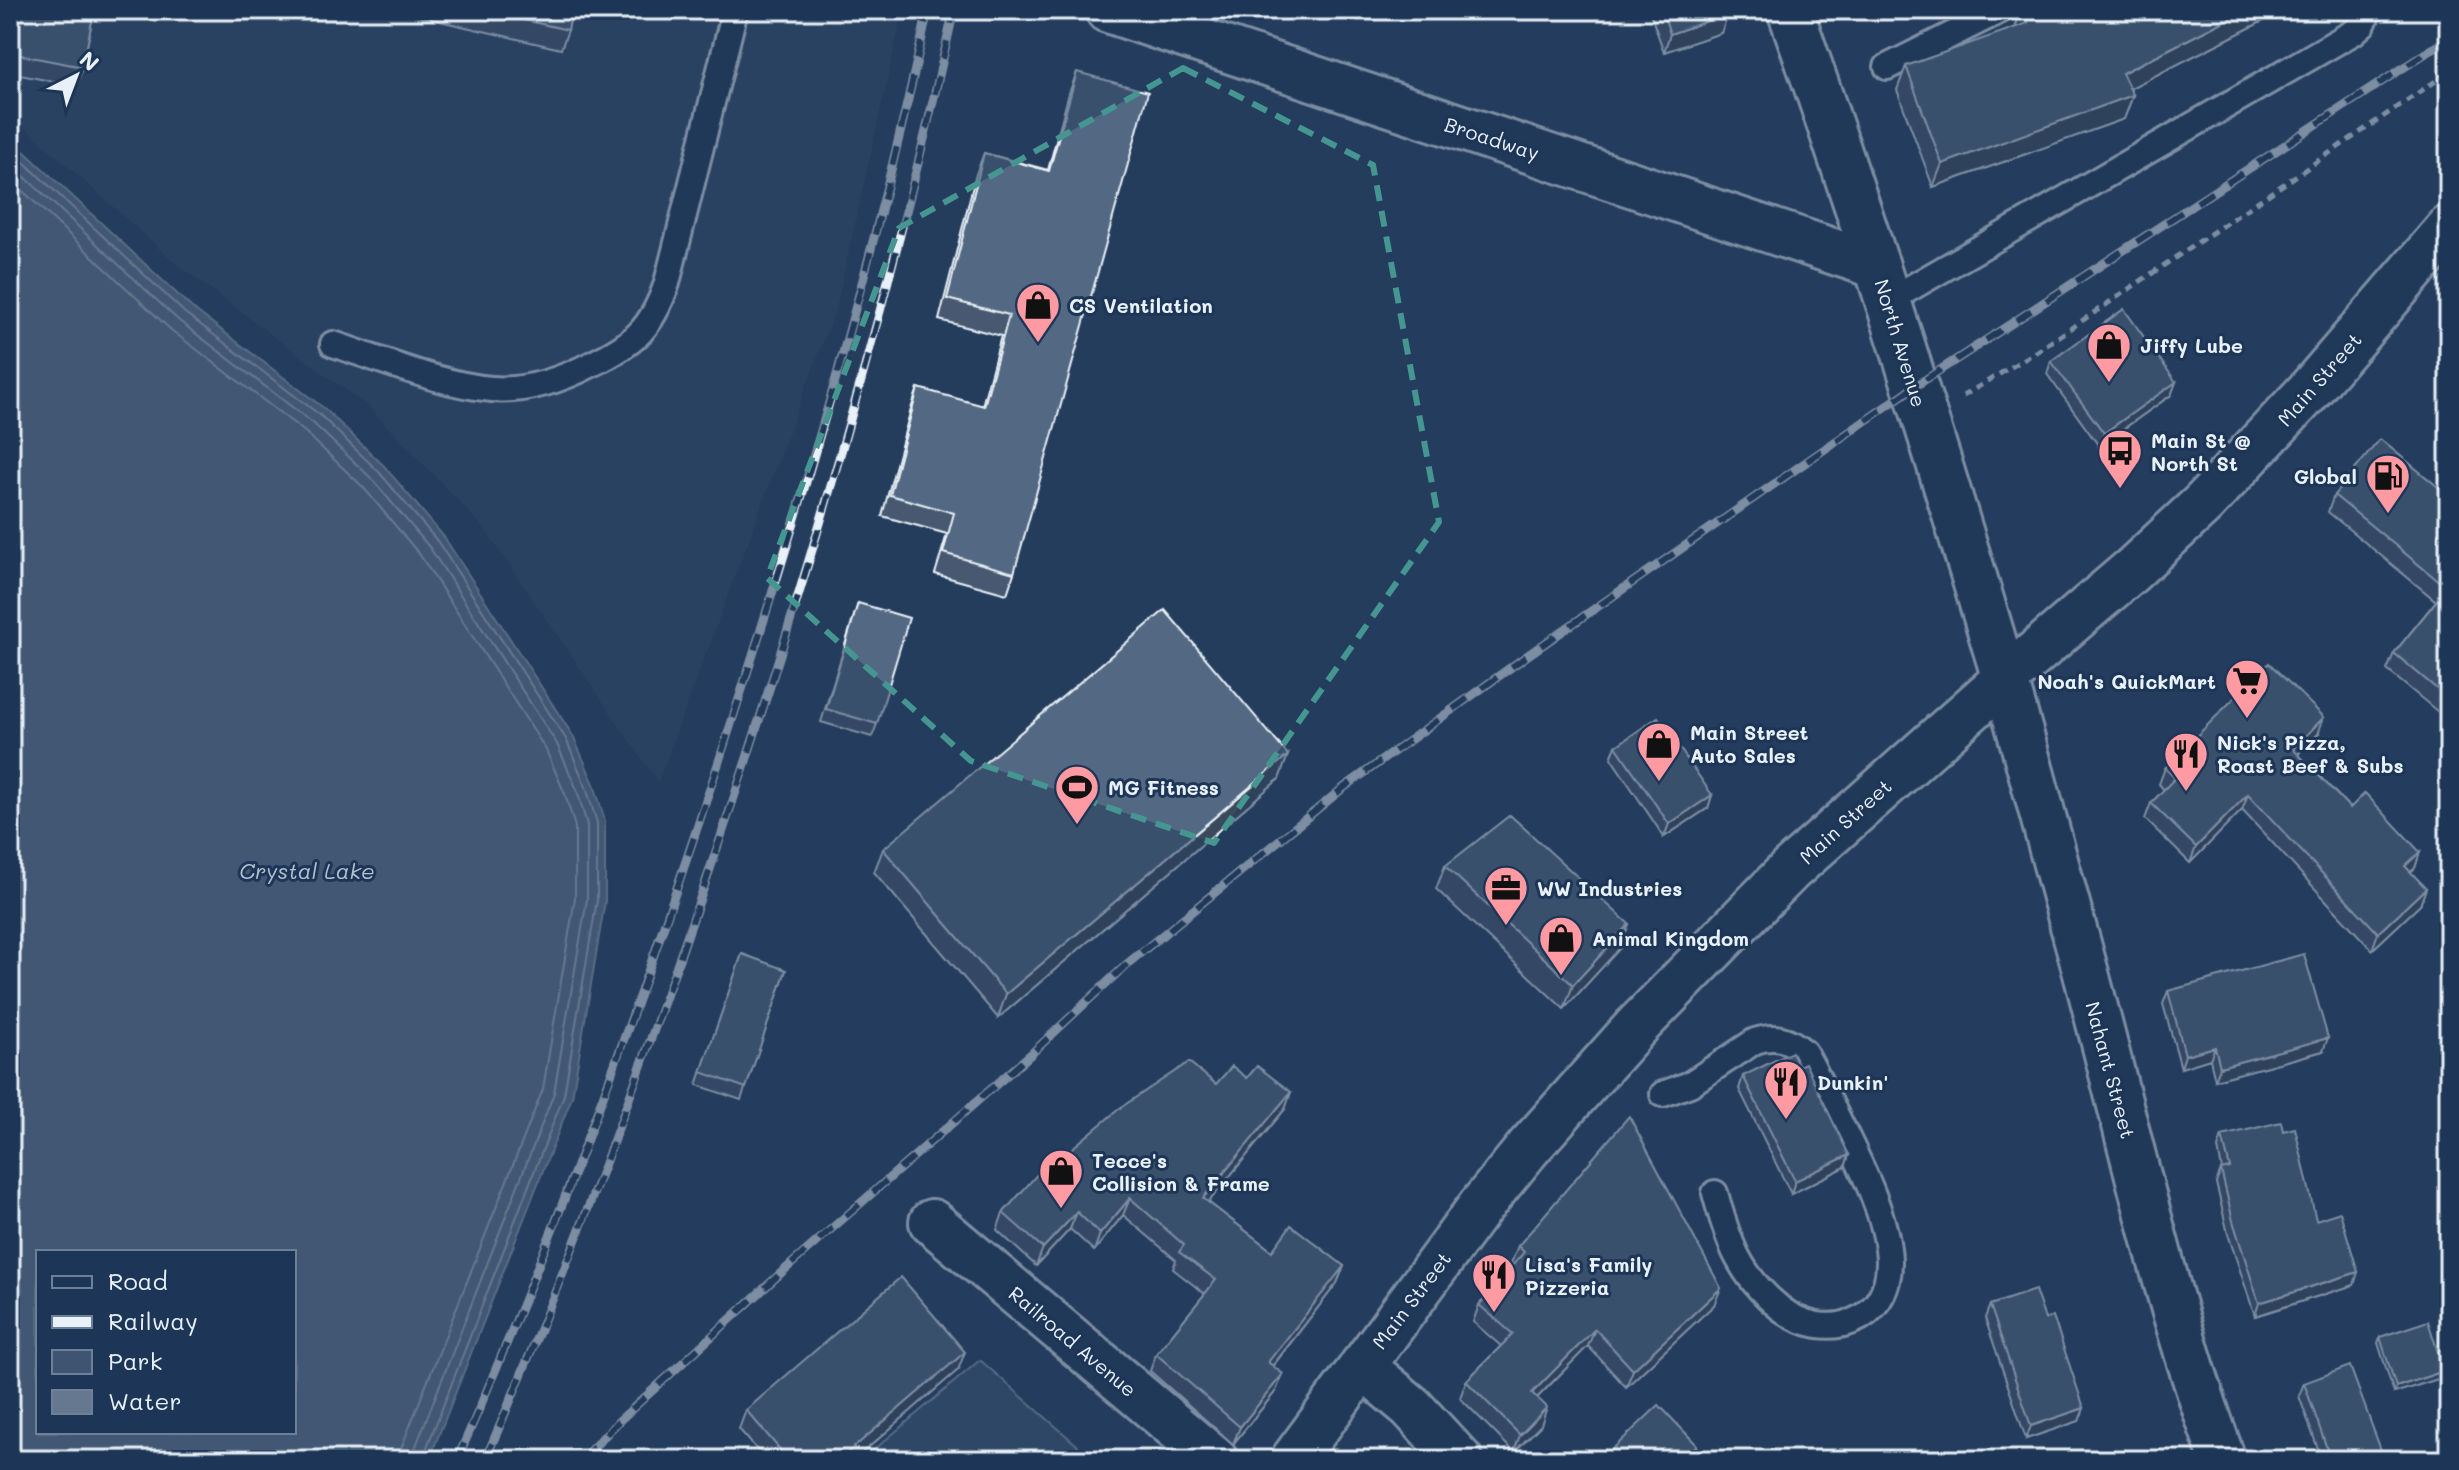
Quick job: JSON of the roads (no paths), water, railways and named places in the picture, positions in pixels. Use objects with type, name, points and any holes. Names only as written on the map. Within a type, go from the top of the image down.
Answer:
[{"type":"main road","name":"Broadway","points":[[1108,10],[1882,283]]},
{"type":"main road","name":"North Avenue","points":[[1799,13],[2005,679]]},
{"type":"main road","name":"Main Street","points":[[1293,1460],[1490,1195],[1636,1027],[1790,870],[2203,504],[2290,413],[2449,228]]},
{"type":"main road","name":"Nahant Street","points":[[2005,679],[2158,1253],[2190,1363],[2223,1460]]},
{"type":"main road","name":"Railroad Avenue","points":[[932,1222],[1215,1460]]},
{"type":"main road","points":[[1362,1366],[1411,1407],[1460,1460]]},
{"type":"lane","points":[[333,344],[450,382],[492,389],[546,383],[575,373],[632,342],[659,307],[667,283],[735,10]]},
{"type":"lane","points":[[1887,67],[2001,10]]},
{"type":"lane","points":[[1882,283],[2354,32],[2363,24],[2369,10]]},
{"type":"lane","points":[[1663,1094],[1690,1084],[1755,1041],[1772,1037],[1785,1039],[1804,1052],[1873,1195],[1889,1261],[1881,1298],[1873,1309],[1851,1323],[1825,1326],[1797,1320],[1779,1308],[1742,1266],[1731,1246],[1715,1193]]},
{"type":"water","name":"Crystal Lake","points":[[10,138],[191,307],[325,409],[384,466],[444,537],[573,736],[594,784],[605,821],[605,901],[572,1097],[429,1460],[10,1460]]},
{"type":"railway","points":[[457,1460],[578,1164],[651,964],[719,762],[801,500],[847,338],[890,174],[928,10]]},
{"type":"railway","points":[[485,1460],[545,1319],[627,1104],[740,779],[809,561],[872,342],[954,10]]},
{"type":"railway","points":[[581,1460],[620,1420],[781,1273],[1031,1054],[1127,964],[1342,789],[1528,655],[1914,387],[2449,38]]},
{"type":"place","name":"CS Ventilation","points":[[1038,344]]},
{"type":"place","name":"Jiffy Lube","points":[[2109,384]]},
{"type":"place","name":"Main St @ North St","points":[[2120,490]]},
{"type":"place","name":"Global","points":[[2388,515]]},
{"type":"place","name":"Noah's QuickMart","points":[[2247,720]]},
{"type":"place","name":"Main Street Auto Sales","points":[[1659,783]]},
{"type":"place","name":"Nick's Pizza, Roast Beef & Subs","points":[[2186,793]]},
{"type":"place","name":"MG Fitness","points":[[1077,826]]},
{"type":"place","name":"WW Industries","points":[[1506,927]]},
{"type":"place","name":"Animal Kingdom","points":[[1561,977]]},
{"type":"place","name":"Dunkin'","points":[[1786,1121]]},
{"type":"place","name":"Tecce's Collision & Frame","points":[[1061,1210]]},
{"type":"place","name":"Lisa's Family Pizzeria","points":[[1494,1314]]}]
